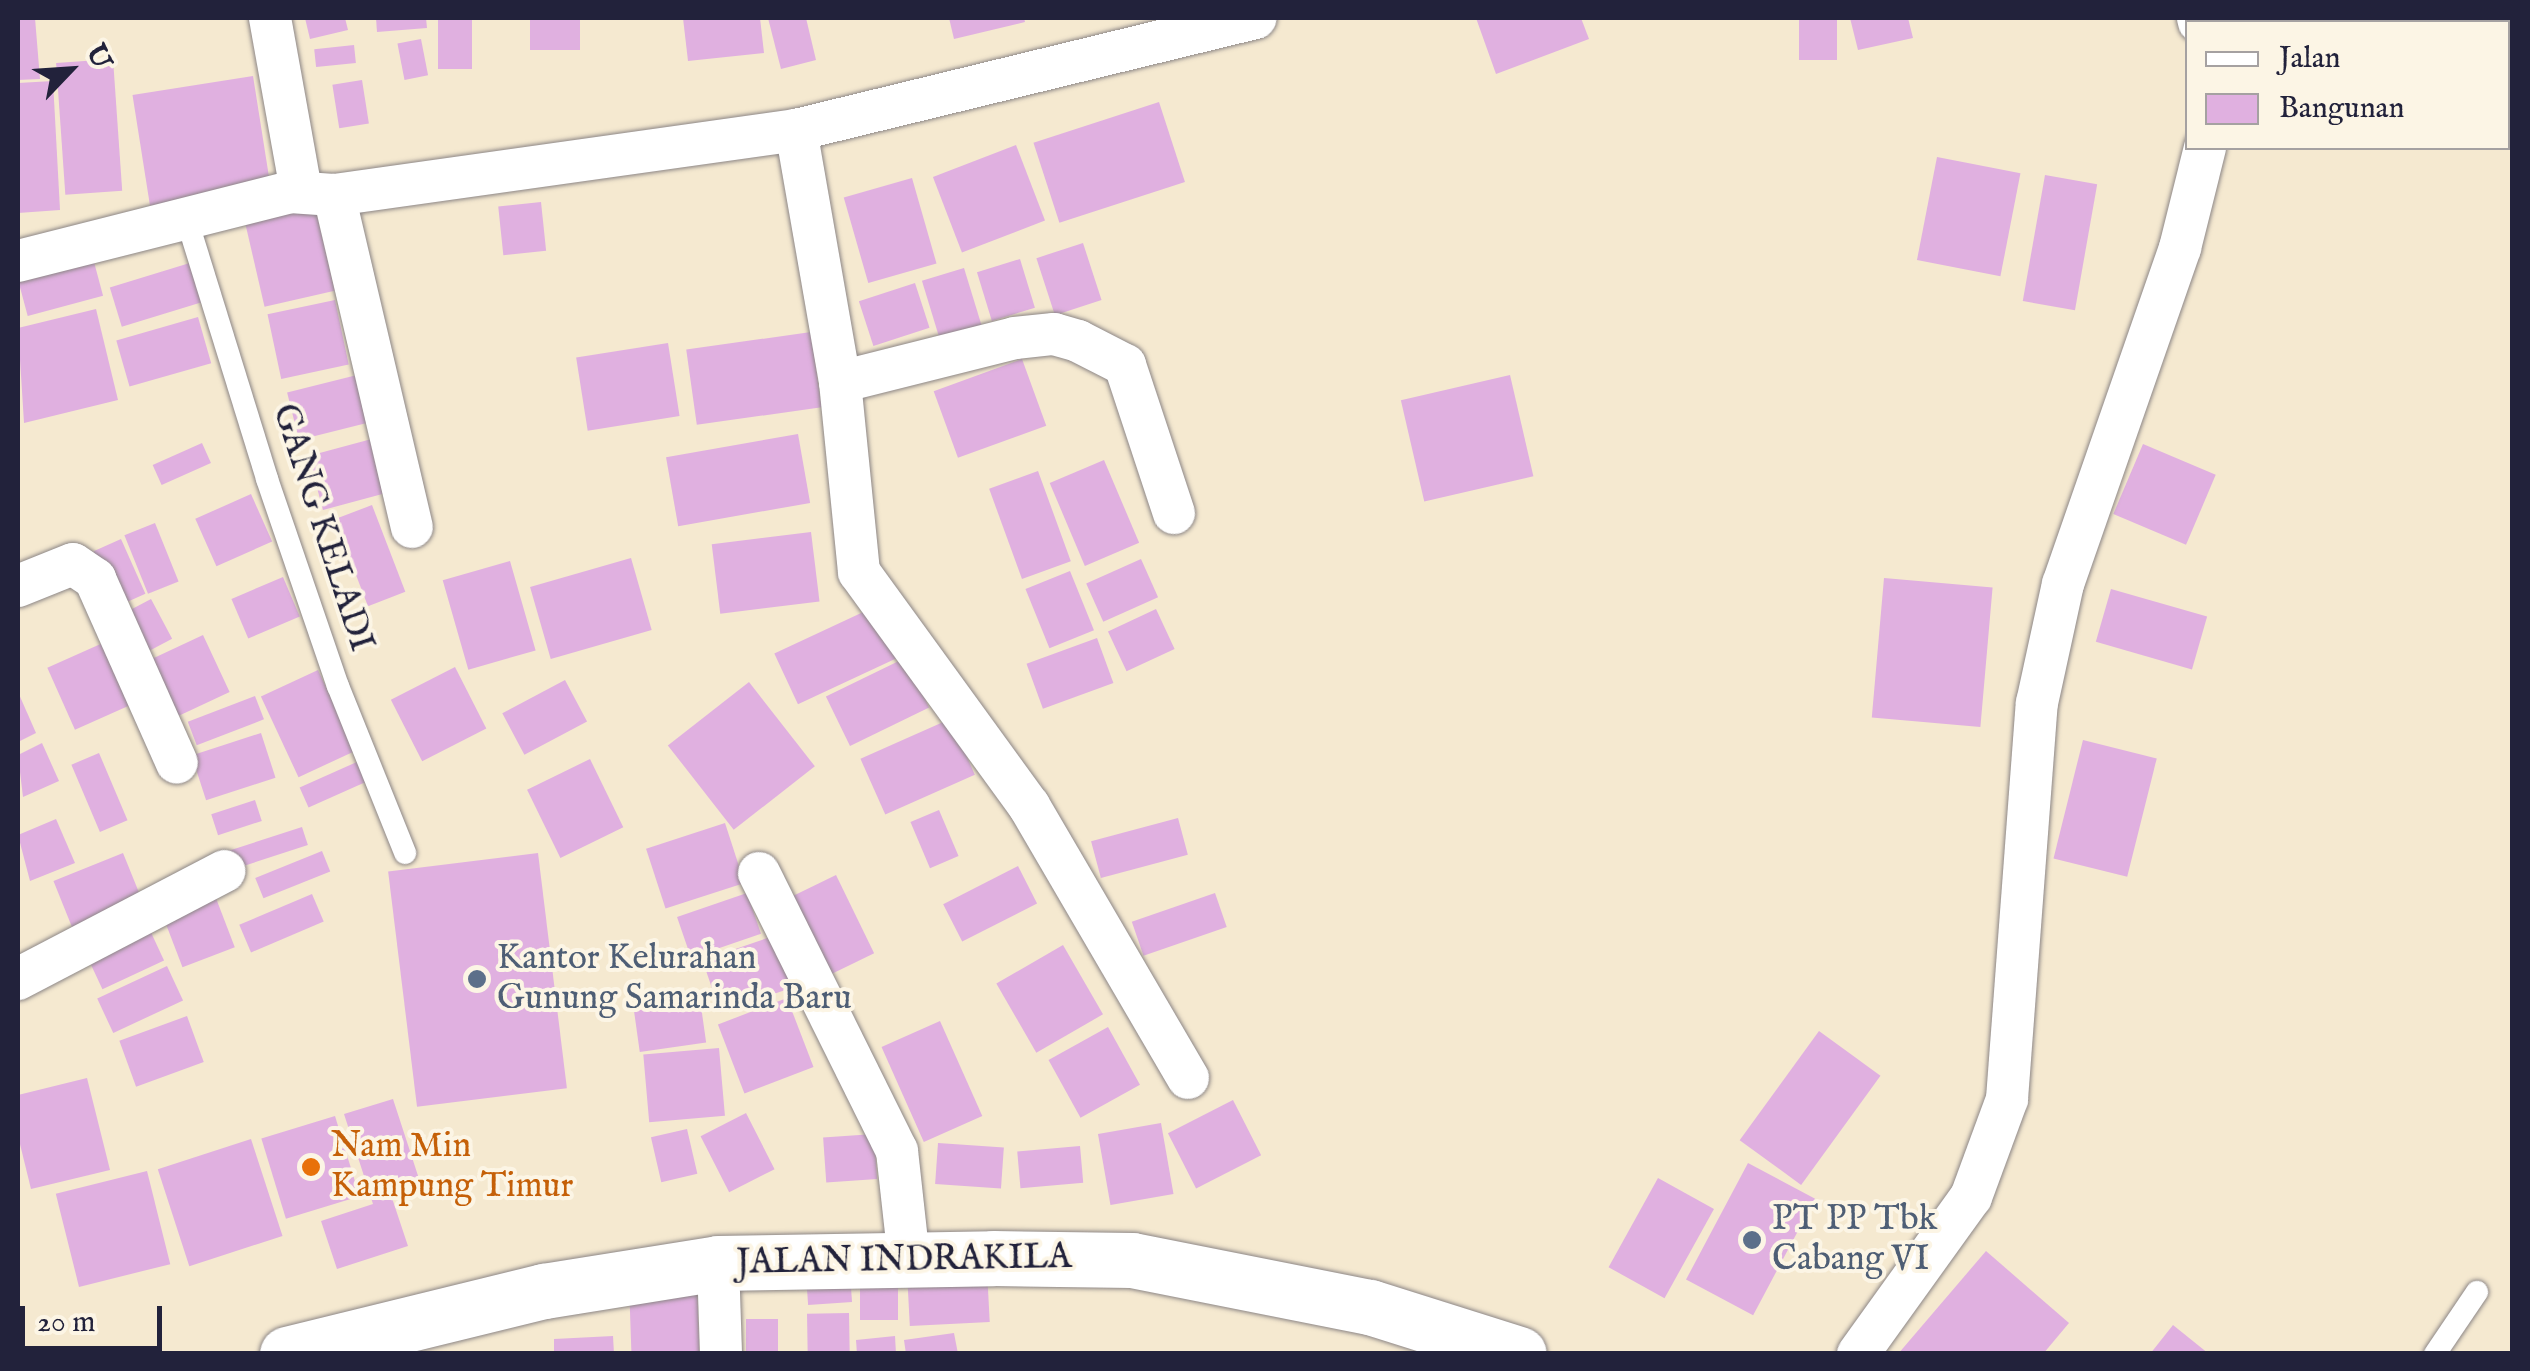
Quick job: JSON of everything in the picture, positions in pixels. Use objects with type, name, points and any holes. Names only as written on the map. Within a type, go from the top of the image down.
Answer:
[{"type":"street","points":[[270,18],[412,527]]},
{"type":"street","points":[[18,261],[318,193],[796,130],[1256,18]]},
{"type":"street","points":[[796,130],[840,382],[859,572],[1029,806],[1188,1078]]},
{"type":"street","points":[[1858,1354],[1971,1196],[2007,1099],[2041,686],[2068,566],[2180,248],[2204,150]]},
{"type":"street","points":[[840,382],[1015,338],[1054,334],[1078,341],[1125,365],[1174,513]]},
{"type":"street","points":[[18,586],[73,564],[95,579],[177,764]]},
{"type":"street","points":[[18,978],[225,872]]},
{"type":"street","points":[[759,873],[896,1151],[909,1259]]},
{"type":"street","name":"JALAN INDRAKILA","points":[[287,1354],[544,1291],[718,1264],[909,1259],[1132,1260],[1370,1307],[1519,1354]]},
{"type":"street","points":[[718,1264],[722,1354]]},
{"type":"lane","name":"GANG KELADI","points":[[187,220],[266,480],[338,686],[405,852]]},
{"type":"lane","points":[[2435,1354],[2477,1292]]},
{"type":"building","points":[[18,18],[35,18],[40,79],[18,80]]},
{"type":"building","points":[[305,18],[345,18],[348,30],[310,39]]},
{"type":"building","points":[[376,18],[426,18],[427,28],[377,32]]},
{"type":"building","points":[[438,18],[472,18],[472,69],[438,69]]},
{"type":"building","points":[[530,18],[580,18],[580,50],[530,50]]},
{"type":"building","points":[[683,18],[760,18],[764,53],[688,61]]},
{"type":"building","points":[[768,18],[806,18],[816,60],[781,69]]},
{"type":"building","points":[[949,18],[1024,18],[1025,22],[954,39]]},
{"type":"building","points":[[1476,18],[1581,18],[1589,39],[1496,74]]},
{"type":"building","points":[[1799,18],[1837,18],[1837,60],[1799,60]]},
{"type":"building","points":[[1850,18],[1908,18],[1913,38],[1858,50]]},
{"type":"building","points":[[421,39],[428,75],[405,80],[397,44]]},
{"type":"building","points":[[354,45],[356,63],[316,67],[314,49]]},
{"type":"building","points":[[113,59],[122,191],[65,195],[56,63]]},
{"type":"building","points":[[253,76],[271,187],[150,206],[133,95]]},
{"type":"building","points":[[362,80],[369,123],[339,128],[332,85]]},
{"type":"building","points":[[53,81],[60,210],[18,213],[18,83]]},
{"type":"building","points":[[1159,102],[1185,182],[1059,223],[1033,143]]},
{"type":"building","points":[[1016,145],[1045,221],[962,253],[933,177]]},
{"type":"building","points":[[1937,157],[2020,173],[2000,276],[1917,260]]},
{"type":"building","points":[[2045,175],[2097,184],[2075,310],[2023,301]]},
{"type":"building","points":[[912,178],[937,264],[868,283],[844,198]]},
{"type":"building","points":[[314,201],[335,291],[265,307],[244,217]]},
{"type":"building","points":[[541,202],[546,251],[503,255],[498,206]]},
{"type":"building","points":[[1083,243],[1102,300],[1055,315],[1036,258]]},
{"type":"building","points":[[1020,259],[1035,308],[992,321],[977,272]]},
{"type":"building","points":[[94,262],[103,296],[28,316],[19,282]]},
{"type":"building","points":[[193,262],[205,301],[122,327],[110,287]]},
{"type":"building","points":[[964,268],[985,337],[943,350],[922,281]]},
{"type":"building","points":[[915,283],[930,328],[873,346],[859,301]]},
{"type":"building","points":[[335,300],[349,365],[281,379],[268,314]]},
{"type":"building","points":[[96,309],[118,400],[24,423],[18,328]]},
{"type":"building","points":[[198,317],[211,363],[130,387],[116,340]]},
{"type":"building","points":[[811,332],[822,407],[697,425],[686,350]]},
{"type":"building","points":[[668,343],[680,416],[588,431],[576,358]]},
{"type":"building","points":[[1022,359],[1046,426],[958,458],[934,391]]},
{"type":"building","points":[[357,375],[369,423],[299,440],[287,392]]},
{"type":"building","points":[[1510,375],[1533,476],[1424,502],[1401,400]]},
{"type":"building","points":[[798,434],[810,503],[678,526],[666,457]]},
{"type":"building","points":[[379,437],[393,491],[323,510],[308,456]]},
{"type":"building","points":[[202,443],[211,463],[162,485],[153,465]]},
{"type":"building","points":[[2143,444],[2216,475],[2186,545],[2113,514]]},
{"type":"building","points":[[1104,460],[1139,543],[1085,566],[1050,483]]},
{"type":"building","points":[[1038,471],[1071,561],[1022,579],[989,489]]},
{"type":"building","points":[[251,494],[272,542],[216,566],[195,519]]},
{"type":"building","points":[[372,505],[405,592],[368,606],[335,519]]},
{"type":"building","points":[[155,523],[179,581],[148,594],[124,535]]},
{"type":"building","points":[[811,532],[820,601],[720,614],[712,544]]},
{"type":"building","points":[[121,539],[145,594],[118,606],[94,551]]},
{"type":"building","points":[[631,558],[652,630],[551,659],[530,587]]},
{"type":"building","points":[[1141,559],[1158,597],[1103,622],[1086,583]]},
{"type":"building","points":[[510,561],[536,650],[468,670],[443,580]]},
{"type":"building","points":[[1070,571],[1094,630],[1049,648],[1025,589]]},
{"type":"building","points":[[283,577],[300,617],[248,638],[231,599]]},
{"type":"building","points":[[1884,578],[1993,587],[1980,727],[1872,717]]},
{"type":"building","points":[[2111,589],[2207,617],[2192,669],[2096,642]]},
{"type":"building","points":[[151,599],[172,639],[146,653],[125,613]]},
{"type":"building","points":[[874,607],[898,658],[798,704],[774,653]]},
{"type":"building","points":[[1156,609],[1175,649],[1127,671],[1108,631]]},
{"type":"building","points":[[203,635],[230,692],[170,720],[143,663]]},
{"type":"building","points":[[114,638],[142,700],[75,730],[47,668]]},
{"type":"building","points":[[1097,638],[1113,683],[1043,709],[1027,664]]},
{"type":"building","points":[[905,658],[929,707],[850,746],[826,697]]},
{"type":"building","points":[[455,667],[486,728],[422,761],[391,700]]},
{"type":"building","points":[[318,670],[356,751],[299,777],[261,697]]},
{"type":"building","points":[[565,680],[587,721],[524,755],[502,713]]},
{"type":"building","points":[[749,682],[815,766],[734,830],[668,745]]},
{"type":"building","points":[[18,692],[36,733],[18,742]]},
{"type":"building","points":[[255,696],[264,719],[197,745],[188,722]]},
{"type":"building","points":[[950,719],[975,775],[885,815],[860,759]]},
{"type":"building","points":[[261,733],[276,778],[206,800],[192,756]]},
{"type":"building","points":[[2083,740],[2157,758],[2127,877],[2053,858]]},
{"type":"building","points":[[42,743],[59,781],[23,797],[18,755]]},
{"type":"building","points":[[99,753],[128,820],[100,832],[71,765]]},
{"type":"building","points":[[590,759],[623,827],[560,858],[527,790]]},
{"type":"building","points":[[359,761],[368,781],[309,808],[300,787]]},
{"type":"building","points":[[255,800],[262,821],[218,835],[211,814]]},
{"type":"building","points":[[939,810],[959,856],[930,868],[910,822]]},
{"type":"building","points":[[1178,818],[1188,855],[1101,878],[1091,841]]},
{"type":"building","points":[[56,819],[75,863],[30,881],[18,835]]},
{"type":"building","points":[[725,823],[744,883],[666,909],[646,849]]},
{"type":"building","points":[[302,827],[308,845],[226,872],[220,854]]},
{"type":"building","points":[[322,851],[330,871],[263,898],[255,878]]},
{"type":"building","points":[[123,853],[143,903],[74,931],[53,881]]},
{"type":"building","name":"Kantor Kelurahan Gunung Samarinda Baru","points":[[538,853],[567,1088],[417,1107],[388,871]]},
{"type":"building","points":[[1018,866],[1037,903],[962,942],[943,904]]},
{"type":"building","points":[[836,875],[874,953],[820,979],[782,901]]},
{"type":"building","points":[[214,893],[235,947],[183,967],[162,913]]},
{"type":"building","points":[[747,893],[761,934],[691,958],[677,917]]},
{"type":"building","points":[[1215,893],[1227,927],[1144,956],[1132,922]]},
{"type":"building","points":[[312,894],[324,922],[251,952],[239,925]]},
{"type":"building","points":[[148,926],[164,960],[102,989],[86,955]]},
{"type":"building","points":[[779,934],[797,986],[720,1012],[702,960]]},
{"type":"building","points":[[1063,945],[1103,1014],[1036,1053],[996,984]]},
{"type":"building","points":[[167,966],[183,1000],[113,1033],[97,999]]},
{"type":"building","points":[[787,998],[814,1067],[744,1094],[718,1025]]},
{"type":"building","points":[[700,999],[706,1043],[640,1052],[634,1008]]},
{"type":"building","points":[[187,1016],[204,1062],[136,1087],[119,1041]]},
{"type":"building","points":[[940,1021],[982,1116],[924,1142],[882,1047]]},
{"type":"building","points":[[1108,1027],[1140,1085],[1081,1118],[1049,1060]]},
{"type":"building","points":[[1819,1031],[1880,1076],[1801,1185],[1740,1140]]},
{"type":"building","points":[[719,1048],[725,1116],[649,1122],[643,1055]]},
{"type":"building","points":[[87,1078],[110,1170],[31,1189],[18,1136],[18,1095]]},
{"type":"building","points":[[393,1099],[422,1188],[392,1198],[408,1246],[337,1269],[321,1221],[373,1204],[344,1114]]},
{"type":"building","points":[[1233,1100],[1261,1155],[1196,1188],[1168,1133]]},
{"type":"building","points":[[746,1113],[775,1169],[729,1192],[701,1136]]},
{"type":"building","name":"Nam Min Kampung Timur","points":[[335,1116],[360,1196],[286,1219],[261,1139]]},
{"type":"building","points":[[1161,1123],[1174,1194],[1110,1205],[1098,1134]]},
{"type":"building","points":[[687,1129],[697,1174],[661,1182],[651,1137]]},
{"type":"building","points":[[874,1134],[877,1179],[826,1182],[823,1138]]},
{"type":"building","points":[[251,1139],[283,1236],[189,1266],[158,1169]]},
{"type":"building","points":[[938,1143],[1004,1148],[1001,1189],[935,1184]]},
{"type":"building","points":[[1080,1146],[1083,1183],[1020,1188],[1017,1151]]},
{"type":"building","name":"PT PP Tbk Cabang VI","points":[[1748,1163],[1815,1199],[1753,1315],[1686,1280]]},
{"type":"building","points":[[147,1171],[170,1264],[79,1287],[56,1194]]},
{"type":"building","points":[[1658,1178],[1714,1209],[1665,1298],[1609,1267]]},
{"type":"building","points":[[1986,1251],[2069,1323],[2043,1354],[1898,1354]]},
{"type":"building","points":[[860,1266],[898,1266],[898,1320],[860,1320]]},
{"type":"building","points":[[987,1270],[990,1322],[910,1326],[907,1274]]},
{"type":"building","points":[[850,1273],[852,1302],[808,1305],[806,1276]]},
{"type":"building","points":[[697,1282],[700,1354],[631,1354],[629,1284]]},
{"type":"building","points":[[849,1313],[850,1354],[808,1354],[807,1314]]},
{"type":"building","points":[[746,1319],[778,1319],[778,1354],[746,1354]]},
{"type":"building","points":[[2173,1325],[2209,1354],[2150,1354]]},
{"type":"building","points":[[954,1333],[958,1354],[906,1354],[904,1340]]},
{"type":"building","points":[[613,1336],[614,1354],[554,1354],[554,1339]]},
{"type":"building","points":[[895,1336],[896,1354],[857,1354],[856,1340]]},
{"type":"place","name":"Kantor Kelurahan Gunung Samarinda Baru","points":[[477,979]]},
{"type":"place","name":"Nam Min Kampung Timur","points":[[311,1167]]},
{"type":"place","name":"PT PP Tbk Cabang VI","points":[[1752,1240]]}]
